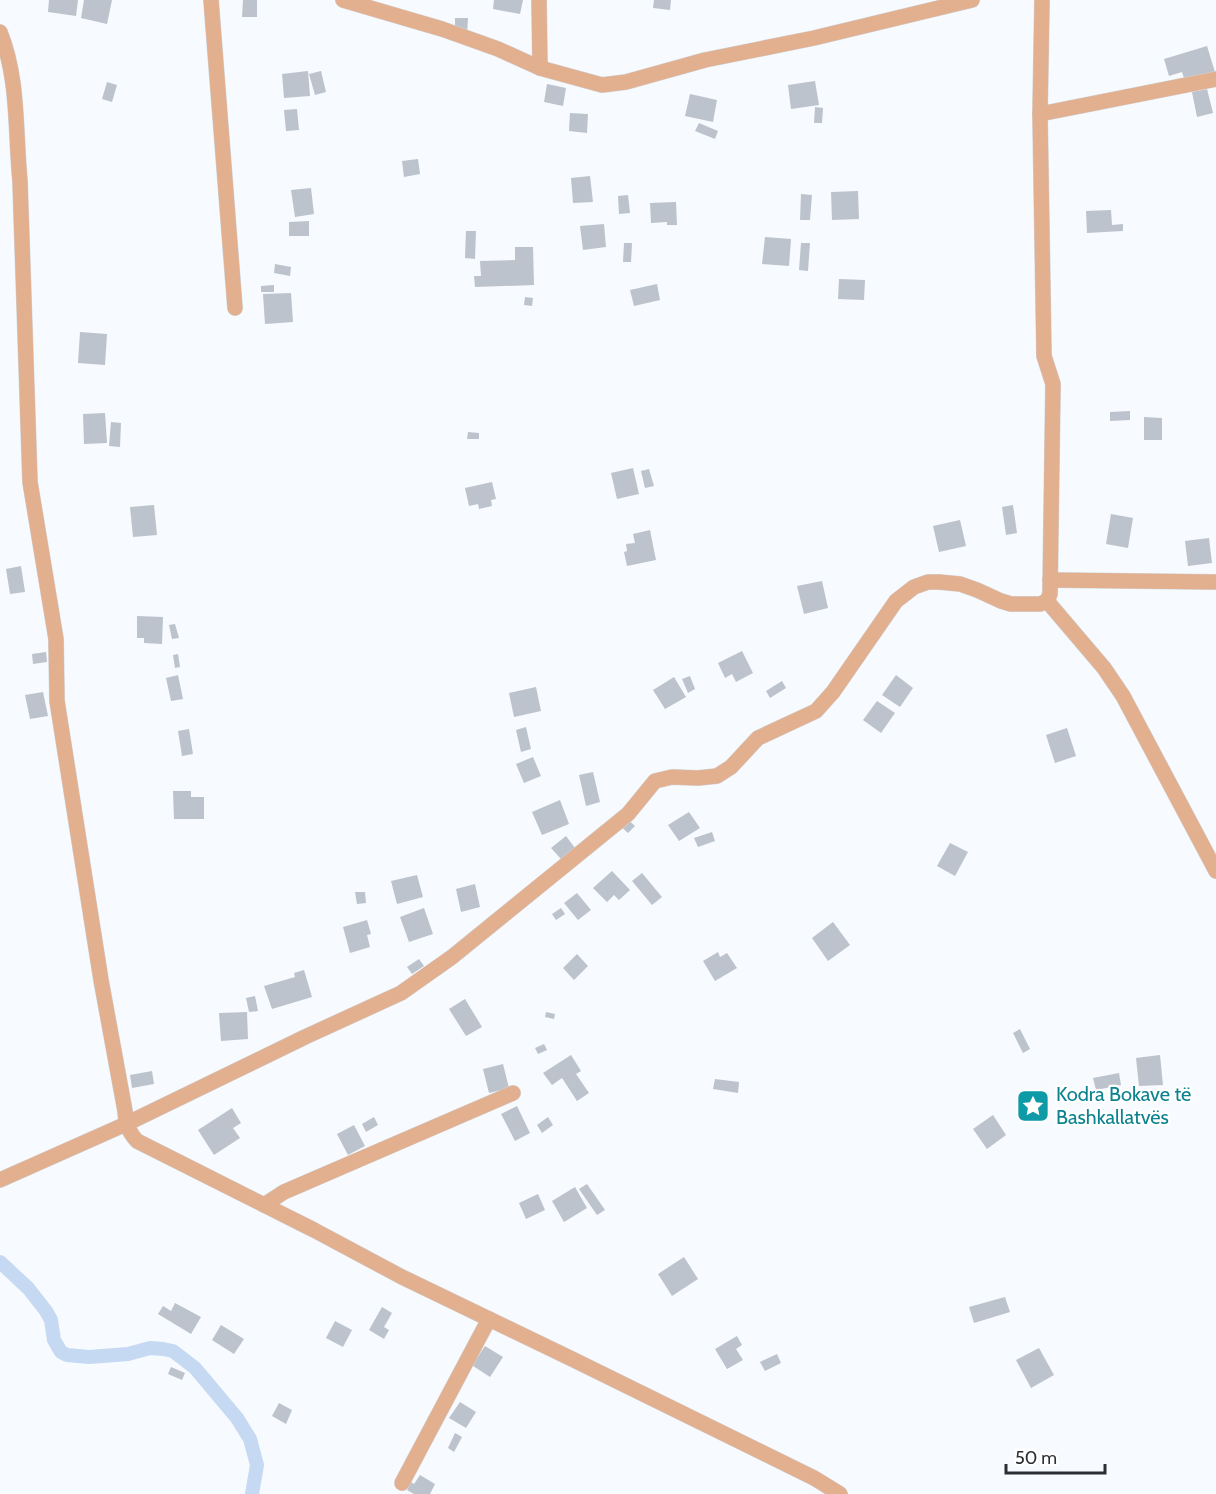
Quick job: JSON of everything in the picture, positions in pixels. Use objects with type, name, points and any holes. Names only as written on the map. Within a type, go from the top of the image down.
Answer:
[{"type":"street","points":[[211,0],[235,308]]},
{"type":"street","points":[[343,0],[380,6],[498,49],[540,68],[602,85],[626,82],[705,60],[814,38],[972,0]]},
{"type":"street","points":[[539,0],[540,68]]},
{"type":"street","points":[[1042,0],[1040,114],[1044,356],[1053,384],[1050,594],[1047,601]]},
{"type":"street","points":[[0,32],[11,65],[15,90],[30,482],[56,639],[57,701],[126,1124],[137,1141],[402,1278],[814,1478],[840,1494]]},
{"type":"street","points":[[1040,114],[1216,79]]},
{"type":"street","points":[[1050,580],[1216,582]]},
{"type":"street","points":[[0,1180],[126,1124],[401,993],[452,957],[628,814],[655,782],[672,777],[717,776],[731,767],[758,738],[816,711],[833,692],[896,601],[914,587],[928,582],[960,584],[1011,604],[1047,601]]},
{"type":"street","points":[[1047,601],[1104,668],[1123,696],[1216,871]]},
{"type":"street","points":[[264,1205],[291,1189],[513,1094]]},
{"type":"street","points":[[402,1483],[489,1319]]},
{"type":"building","points":[[49,0],[78,0],[76,16],[48,12]]},
{"type":"building","points":[[84,0],[112,0],[107,24],[81,18]]},
{"type":"building","points":[[243,0],[257,0],[257,17],[242,17]]},
{"type":"building","points":[[494,0],[523,0],[520,14],[493,9]]},
{"type":"building","points":[[654,0],[671,0],[670,10],[653,8]]},
{"type":"building","points":[[455,18],[468,18],[467,34],[455,33]]},
{"type":"building","points":[[1207,46],[1215,72],[1185,81],[1182,72],[1169,76],[1164,59]]},
{"type":"building","points":[[308,71],[310,96],[284,98],[282,74]]},
{"type":"building","points":[[321,71],[326,92],[315,95],[309,74]]},
{"type":"building","points":[[815,81],[819,105],[791,109],[788,85]]},
{"type":"building","points":[[107,82],[117,85],[112,102],[102,99]]},
{"type":"building","points":[[547,84],[566,88],[563,106],[544,102]]},
{"type":"building","points":[[1207,89],[1213,113],[1197,117],[1192,92]]},
{"type":"building","points":[[690,94],[717,100],[713,122],[685,116]]},
{"type":"building","points":[[815,107],[823,108],[822,123],[814,123]]},
{"type":"building","points":[[297,109],[299,130],[286,131],[284,110]]},
{"type":"building","points":[[570,113],[588,114],[587,133],[569,131]]},
{"type":"building","points":[[699,123],[718,131],[715,139],[695,131]]},
{"type":"building","points":[[418,159],[420,174],[404,177],[402,161]]},
{"type":"building","points":[[590,176],[593,202],[573,203],[571,178]]},
{"type":"building","points":[[311,188],[314,214],[295,217],[291,190]]},
{"type":"building","points":[[858,191],[859,219],[832,220],[831,192]]},
{"type":"building","points":[[801,194],[812,195],[810,220],[800,220]]},
{"type":"building","points":[[628,195],[630,213],[619,214],[618,196]]},
{"type":"building","points":[[676,202],[677,225],[667,225],[667,222],[651,223],[650,203]]},
{"type":"building","points":[[1111,210],[1112,225],[1123,224],[1123,231],[1087,233],[1086,211]]},
{"type":"building","points":[[309,221],[309,236],[289,236],[289,222]]},
{"type":"building","points":[[604,224],[606,247],[583,250],[580,226]]},
{"type":"building","points":[[466,231],[476,231],[475,259],[465,258]]},
{"type":"building","points":[[765,237],[791,239],[789,266],[762,264]]},
{"type":"building","points":[[624,243],[632,243],[631,262],[623,262]]},
{"type":"building","points":[[801,243],[810,243],[808,271],[799,270]]},
{"type":"building","points":[[515,247],[533,247],[534,285],[475,287],[474,276],[481,276],[480,261],[515,260]]},
{"type":"building","points":[[275,264],[291,267],[290,276],[274,273]]},
{"type":"building","points":[[839,279],[865,280],[864,300],[838,299]]},
{"type":"building","points":[[657,284],[660,300],[634,306],[630,290]]},
{"type":"building","points":[[274,285],[274,292],[261,292],[261,286]]},
{"type":"building","points":[[291,293],[293,322],[265,324],[263,294]]},
{"type":"building","points":[[525,297],[533,298],[532,306],[524,305]]},
{"type":"building","points":[[80,332],[107,334],[105,365],[78,363]]},
{"type":"building","points":[[1130,411],[1130,420],[1110,421],[1110,412]]},
{"type":"building","points":[[105,413],[107,443],[84,444],[83,414]]},
{"type":"building","points":[[1144,417],[1162,418],[1162,440],[1144,440]]},
{"type":"building","points":[[111,422],[121,423],[120,447],[109,446]]},
{"type":"building","points":[[468,432],[479,433],[479,439],[467,439]]},
{"type":"building","points":[[633,468],[639,494],[617,499],[611,473]]},
{"type":"building","points":[[649,469],[654,486],[645,488],[641,471]]},
{"type":"building","points":[[492,482],[496,499],[491,500],[492,506],[479,509],[478,504],[469,506],[465,488]]},
{"type":"building","points":[[154,505],[157,535],[133,537],[130,507]]},
{"type":"building","points":[[1013,505],[1017,533],[1006,535],[1002,507]]},
{"type":"building","points":[[1111,514],[1133,518],[1128,548],[1106,544]]},
{"type":"building","points":[[960,520],[966,546],[939,552],[933,526]]},
{"type":"building","points":[[650,530],[656,560],[627,566],[624,552],[627,551],[626,544],[635,543],[633,534]]},
{"type":"building","points":[[1209,538],[1212,563],[1188,566],[1185,541]]},
{"type":"building","points":[[21,566],[25,592],[10,594],[6,569]]},
{"type":"building","points":[[822,581],[828,608],[804,614],[797,586]]},
{"type":"building","points":[[137,616],[163,617],[162,644],[144,643],[144,638],[137,638]]},
{"type":"building","points":[[175,624],[179,638],[172,639],[169,625]]},
{"type":"building","points":[[742,651],[753,673],[736,682],[732,674],[725,678],[718,663]]},
{"type":"building","points":[[46,652],[47,662],[33,664],[32,654]]},
{"type":"building","points":[[178,654],[180,667],[175,668],[173,655]]},
{"type":"building","points":[[178,675],[183,699],[171,701],[166,678]]},
{"type":"building","points":[[896,675],[913,688],[900,707],[882,695]]},
{"type":"building","points":[[690,676],[695,689],[688,693],[682,679]]},
{"type":"building","points":[[674,677],[686,697],[665,709],[653,690]]},
{"type":"building","points":[[782,681],[786,688],[770,698],[766,691]]},
{"type":"building","points":[[536,687],[541,711],[514,717],[509,693]]},
{"type":"building","points":[[43,692],[48,716],[30,719],[25,695]]},
{"type":"building","points":[[877,701],[895,713],[881,733],[863,720]]},
{"type":"building","points":[[526,727],[531,749],[521,752],[516,730]]},
{"type":"building","points":[[1067,728],[1076,756],[1055,763],[1046,735]]},
{"type":"building","points":[[189,729],[193,754],[182,756],[178,731]]},
{"type":"building","points":[[533,757],[541,776],[524,783],[516,764]]},
{"type":"building","points":[[593,772],[600,802],[586,806],[579,775]]},
{"type":"building","points":[[173,791],[191,791],[191,797],[204,797],[204,819],[174,819]]},
{"type":"building","points":[[560,800],[569,824],[542,835],[532,812]]},
{"type":"building","points":[[689,812],[700,828],[679,841],[668,825]]},
{"type":"building","points":[[625,817],[635,826],[628,833],[618,824]]},
{"type":"building","points":[[712,832],[715,841],[698,847],[694,838]]},
{"type":"building","points":[[566,836],[575,848],[561,859],[551,848]]},
{"type":"building","points":[[950,843],[968,852],[955,876],[937,866]]},
{"type":"building","points":[[612,871],[630,890],[619,900],[614,895],[607,902],[593,888]]},
{"type":"building","points":[[642,873],[662,897],[652,905],[632,881]]},
{"type":"building","points":[[417,875],[423,897],[397,904],[391,881]]},
{"type":"building","points":[[475,884],[480,907],[461,912],[456,889]]},
{"type":"building","points":[[355,892],[365,892],[366,903],[357,904]]},
{"type":"building","points":[[577,893],[591,910],[578,920],[564,903]]},
{"type":"building","points":[[424,908],[433,934],[409,942],[400,917]]},
{"type":"building","points":[[561,908],[565,914],[556,920],[552,914]]},
{"type":"building","points":[[367,920],[371,934],[367,935],[370,947],[350,953],[343,927]]},
{"type":"building","points":[[833,922],[850,945],[828,961],[812,938]]},
{"type":"building","points":[[718,952],[720,957],[727,953],[737,968],[715,981],[703,961]]},
{"type":"building","points":[[577,954],[588,966],[574,980],[563,968]]},
{"type":"building","points":[[419,959],[424,966],[412,974],[407,967]]},
{"type":"building","points":[[304,970],[312,997],[272,1009],[264,986],[295,977],[294,973]]},
{"type":"building","points":[[255,996],[258,1011],[249,1012],[246,998]]},
{"type":"building","points":[[465,999],[482,1027],[466,1036],[449,1009]]},
{"type":"building","points":[[247,1012],[248,1039],[221,1041],[219,1013]]},
{"type":"building","points":[[546,1012],[555,1014],[554,1019],[545,1017]]},
{"type":"building","points":[[1020,1029],[1030,1049],[1023,1053],[1013,1033]]},
{"type":"building","points":[[544,1044],[547,1050],[538,1054],[535,1048]]},
{"type":"building","points":[[571,1055],[581,1071],[576,1074],[589,1093],[577,1101],[562,1078],[552,1085],[543,1073]]},
{"type":"building","points":[[1160,1055],[1163,1085],[1139,1086],[1136,1058]]},
{"type":"building","points":[[503,1064],[509,1088],[489,1093],[483,1069]]},
{"type":"building","points":[[152,1071],[154,1084],[132,1088],[130,1075]]},
{"type":"building","points":[[1119,1073],[1121,1085],[1096,1090],[1093,1078]]},
{"type":"building","points":[[715,1079],[739,1082],[738,1093],[713,1089]]},
{"type":"building","points":[[517,1106],[530,1133],[515,1141],[501,1114]]},
{"type":"building","points":[[232,1108],[241,1123],[233,1128],[240,1138],[214,1155],[198,1130]]},
{"type":"building","points":[[993,1115],[1006,1135],[987,1149],[973,1129]]},
{"type":"building","points":[[374,1117],[378,1125],[366,1132],[362,1124]]},
{"type":"building","points":[[548,1117],[553,1125],[542,1133],[537,1125]]},
{"type":"building","points":[[354,1125],[365,1146],[348,1155],[337,1134]]},
{"type":"building","points":[[587,1184],[605,1210],[597,1215],[579,1189]]},
{"type":"building","points":[[575,1187],[587,1208],[564,1222],[552,1201]]},
{"type":"building","points":[[538,1194],[545,1210],[526,1219],[519,1203]]},
{"type":"building","points":[[684,1257],[698,1279],[672,1296],[658,1274]]},
{"type":"building","points":[[1005,1297],[1010,1312],[974,1323],[969,1307]]},
{"type":"building","points":[[175,1303],[201,1317],[191,1334],[158,1314],[163,1306],[171,1311]]},
{"type":"building","points":[[382,1307],[392,1313],[384,1327],[389,1330],[384,1339],[369,1330]]},
{"type":"building","points":[[335,1321],[352,1330],[343,1347],[326,1338]]},
{"type":"building","points":[[221,1325],[244,1339],[234,1354],[212,1340]]},
{"type":"building","points":[[737,1336],[742,1345],[736,1349],[743,1360],[727,1369],[715,1349]]},
{"type":"building","points":[[485,1346],[503,1357],[490,1377],[467,1362],[471,1355],[477,1358]]},
{"type":"building","points":[[1039,1348],[1054,1375],[1031,1388],[1016,1360]]},
{"type":"building","points":[[777,1354],[781,1363],[765,1371],[760,1362]]},
{"type":"building","points":[[171,1367],[185,1373],[182,1380],[168,1374]]},
{"type":"building","points":[[460,1402],[476,1412],[466,1428],[449,1418]]},
{"type":"building","points":[[279,1403],[292,1410],[286,1424],[272,1416]]},
{"type":"building","points":[[455,1433],[462,1437],[454,1452],[448,1448]]},
{"type":"building","points":[[420,1475],[435,1484],[430,1494],[414,1494],[407,1490],[411,1482],[414,1484]]},
{"type":"waterway","points":[[0,1262],[28,1288],[46,1311],[51,1320],[54,1340],[61,1352],[67,1355],[89,1357],[128,1354],[150,1348],[163,1349],[173,1351],[195,1368],[237,1418],[250,1439],[257,1465],[252,1494]]},
{"type":"place","name":"Kodra Bokave të Bashkallatvës","points":[[1033,1106]]}]
